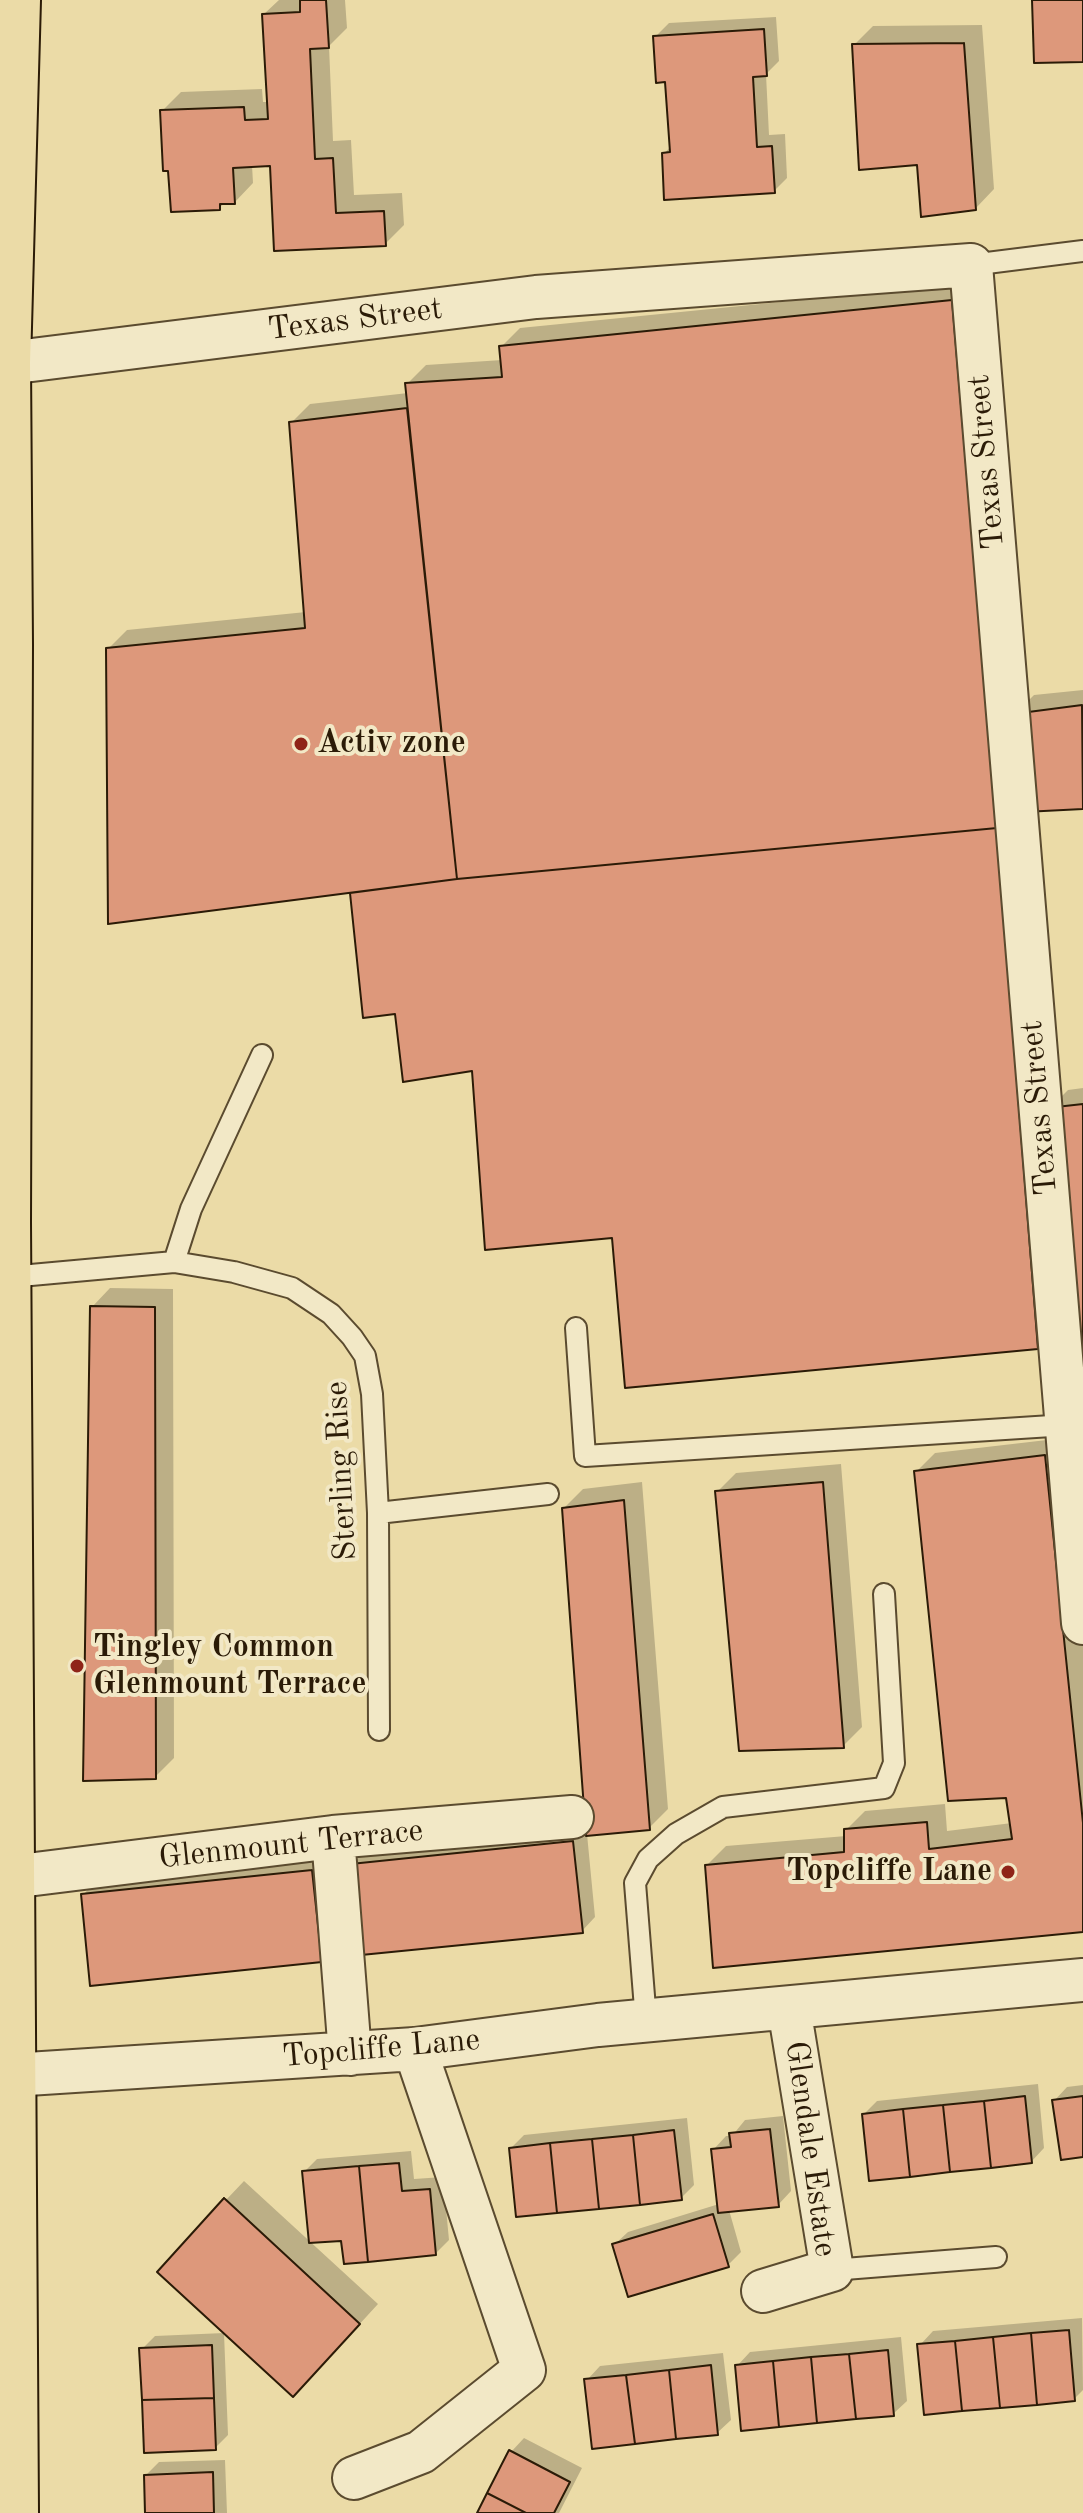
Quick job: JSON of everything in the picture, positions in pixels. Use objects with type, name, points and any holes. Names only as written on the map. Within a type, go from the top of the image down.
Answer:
[{"type":"main road","points":[[16,2513],[6,1505],[9,1277],[4,1221],[10,645],[8,363],[18,0]]},
{"type":"street","name":"Texas Street","points":[[8,363],[536,297],[971,265],[1083,1623]]},
{"type":"street","name":"Glenmount Terrace","points":[[11,1877],[333,1837],[572,1817]]},
{"type":"street","points":[[333,1837],[350,2054]]},
{"type":"street","name":"Topcliffe Lane","points":[[12,2075],[415,2049],[598,2025],[1083,1980]]},
{"type":"street","name":"Glendale Estate","points":[[763,2291],[832,2270],[789,2008]]},
{"type":"street","points":[[354,2478],[421,2452],[524,2370],[415,2049]]},
{"type":"lane","points":[[971,265],[1083,251]]},
{"type":"lane","points":[[174,1262],[191,1209],[262,1055]]},
{"type":"lane","name":"Sterling Rise","points":[[9,1277],[174,1262],[234,1272],[292,1288],[331,1314],[352,1337],[365,1356],[372,1394],[378,1513],[379,1730]]},
{"type":"lane","points":[[576,1328],[585,1456],[1067,1425]]},
{"type":"lane","points":[[378,1513],[548,1494]]},
{"type":"lane","points":[[646,2021],[635,1883],[648,1859],[676,1834],[723,1807],[884,1788],[894,1763],[884,1594]]},
{"type":"lane","points":[[832,2270],[996,2257]]},
{"type":"building","points":[[300,0],[326,0],[329,48],[310,49],[315,159],[333,158],[336,213],[384,211],[386,246],[274,251],[270,166],[233,168],[235,204],[220,204],[220,210],[171,212],[168,171],[163,171],[160,110],[244,107],[245,120],[268,119],[262,14],[300,12]]},
{"type":"building","points":[[1032,0],[1083,0],[1083,62],[1034,63]]},
{"type":"building","points":[[764,29],[767,76],[753,77],[757,147],[772,146],[775,193],[664,200],[662,153],[670,152],[665,82],[656,83],[653,36]]},
{"type":"building","points":[[964,43],[976,210],[921,217],[917,165],[859,170],[852,44]]},
{"type":"building","points":[[952,300],[997,828],[457,879],[405,383],[502,377],[499,346]]},
{"type":"building","points":[[407,408],[457,879],[108,924],[106,648],[305,628],[289,422]]},
{"type":"building","points":[[1082,705],[1083,809],[1024,812],[1013,714]]},
{"type":"building","points":[[997,828],[1038,1349],[625,1388],[612,1238],[485,1250],[472,1071],[403,1082],[395,1014],[363,1018],[350,893],[457,879]]},
{"type":"building","points":[[1083,1104],[1083,1485],[1047,1108]]},
{"type":"building","points":[[90,1306],[155,1307],[156,1779],[83,1781]]},
{"type":"building","points":[[1045,1455],[1083,1823],[1083,1932],[713,1968],[705,1865],[844,1852],[844,1829],[927,1822],[929,1849],[1012,1839],[1006,1798],[948,1801],[914,1471]]},
{"type":"building","points":[[823,1482],[844,1748],[739,1751],[715,1491]]},
{"type":"building","points":[[624,1500],[650,1830],[586,1836],[562,1508]]},
{"type":"building","points":[[573,1841],[583,1933],[351,1956],[341,1865]]},
{"type":"building","points":[[312,1870],[322,1962],[90,1986],[81,1894]]},
{"type":"building","points":[[1025,2096],[1032,2163],[991,2168],[984,2101]]},
{"type":"building","points":[[1083,2096],[1083,2157],[1061,2160],[1052,2100]]},
{"type":"building","points":[[984,2101],[991,2168],[950,2172],[943,2105]]},
{"type":"building","points":[[943,2105],[950,2172],[910,2177],[903,2109]]},
{"type":"building","points":[[903,2109],[910,2177],[869,2181],[862,2114]]},
{"type":"building","points":[[770,2129],[779,2207],[718,2213],[711,2149],[731,2147],[729,2133]]},
{"type":"building","points":[[674,2130],[682,2200],[640,2205],[633,2135]]},
{"type":"building","points":[[633,2135],[640,2205],[599,2209],[592,2139]]},
{"type":"building","points":[[592,2139],[599,2209],[557,2213],[550,2143]]},
{"type":"building","points":[[550,2143],[557,2213],[516,2217],[509,2148]]},
{"type":"building","points":[[399,2163],[402,2191],[430,2189],[436,2255],[368,2262],[359,2166]]},
{"type":"building","points":[[359,2166],[368,2262],[344,2264],[341,2241],[309,2243],[302,2171]]},
{"type":"building","points":[[224,2198],[360,2324],[293,2397],[157,2272]]},
{"type":"building","points":[[713,2214],[729,2267],[628,2297],[612,2244]]},
{"type":"building","points":[[1069,2330],[1075,2401],[1037,2405],[1031,2333]]},
{"type":"building","points":[[1031,2333],[1037,2405],[1000,2408],[993,2337]]},
{"type":"building","points":[[993,2337],[1000,2408],[962,2411],[955,2341]]},
{"type":"building","points":[[955,2341],[962,2411],[924,2415],[917,2344]]},
{"type":"building","points":[[212,2345],[214,2398],[142,2400],[139,2348]]},
{"type":"building","points":[[888,2350],[894,2416],[856,2419],[849,2354]]},
{"type":"building","points":[[849,2354],[856,2419],[817,2423],[811,2357]]},
{"type":"building","points":[[811,2357],[817,2423],[779,2427],[773,2361]]},
{"type":"building","points":[[773,2361],[779,2427],[741,2431],[735,2365]]},
{"type":"building","points":[[711,2365],[718,2435],[676,2439],[669,2370]]},
{"type":"building","points":[[669,2370],[676,2439],[635,2444],[626,2375]]},
{"type":"building","points":[[626,2375],[635,2444],[592,2449],[584,2379]]},
{"type":"building","points":[[214,2398],[216,2450],[144,2453],[142,2400]]},
{"type":"building","points":[[509,2450],[570,2482],[554,2513],[526,2513],[487,2493]]},
{"type":"building","points":[[213,2472],[214,2513],[145,2513],[144,2475]]},
{"type":"building","points":[[487,2493],[526,2513],[477,2513]]},
{"type":"place","name":"Activ zone","points":[[301,744]]},
{"type":"place","name":"Tingley Common Glenmount Terrace","points":[[77,1666]]},
{"type":"place","name":"Topcliffe Lane","points":[[1008,1872]]}]
